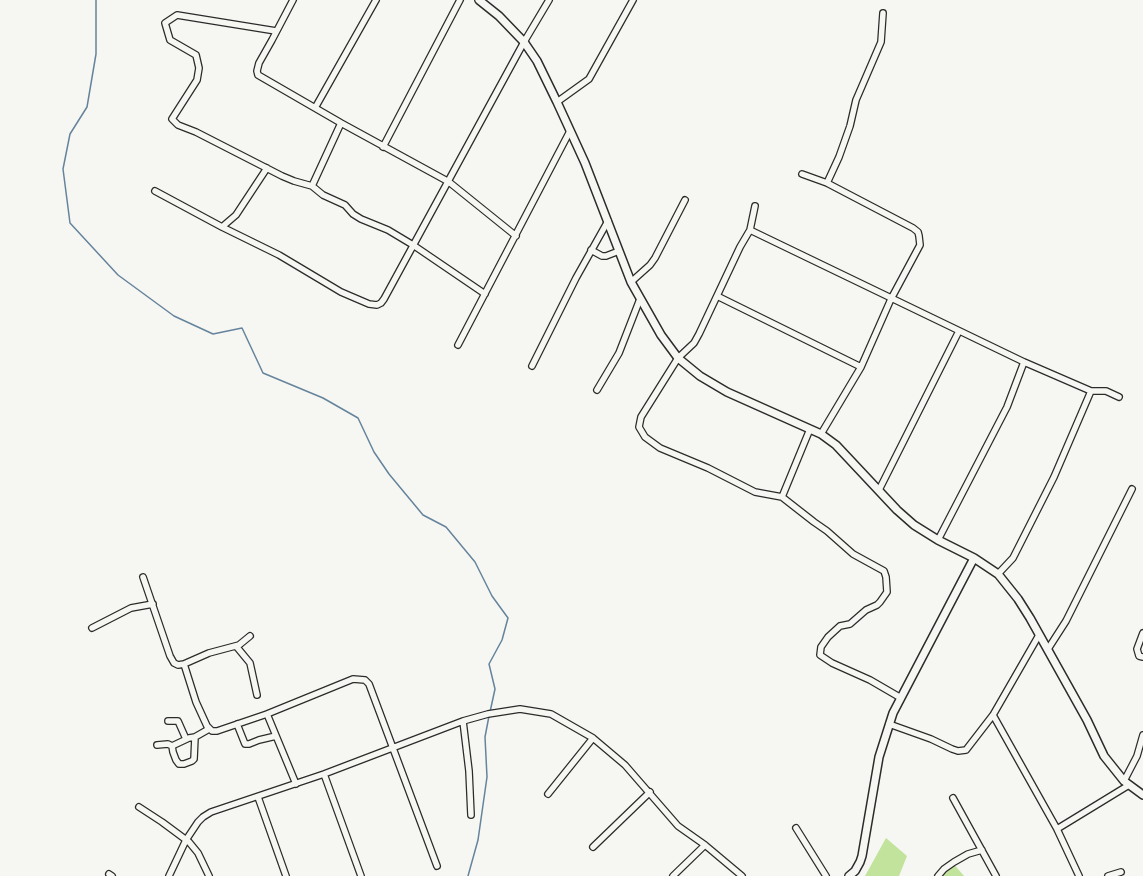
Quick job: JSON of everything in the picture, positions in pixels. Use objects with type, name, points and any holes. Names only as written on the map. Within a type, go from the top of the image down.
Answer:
[{"type":"street","points":[[293,0],[257,67],[258,75],[341,123],[449,182],[516,236]]},
{"type":"street","points":[[315,108],[376,0]]},
{"type":"street","points":[[383,146],[460,0]]},
{"type":"street","points":[[479,0],[499,16],[524,42],[537,62],[585,163],[631,282],[661,335],[678,358],[700,376],[727,392],[821,434],[836,445],[914,525],[938,540],[974,558],[998,574],[1018,599],[1048,648],[1087,720],[1104,756],[1127,783],[1143,794]]},
{"type":"street","points":[[155,191],[222,227],[279,255],[341,292],[369,304],[377,305],[384,299],[524,42],[549,0]]},
{"type":"street","points":[[557,102],[586,82],[592,75],[633,0]]},
{"type":"street","points":[[827,184],[839,157],[850,126],[856,100],[881,42],[884,12]]},
{"type":"street","points":[[276,31],[177,15],[165,23],[170,40],[196,55],[198,68],[197,80],[172,119],[178,125],[196,132],[294,181],[312,186],[323,195],[345,205],[352,214],[388,230],[413,245],[485,294]]},
{"type":"street","points":[[312,186],[341,123]]},
{"type":"street","points":[[458,345],[570,131]]},
{"type":"street","points":[[222,227],[236,215],[268,168]]},
{"type":"street","points":[[802,174],[827,184],[913,228],[918,232],[920,240],[920,245],[891,299],[860,367],[821,434]]},
{"type":"street","points":[[631,282],[650,265],[655,258],[685,200]]},
{"type":"street","points":[[755,206],[750,230],[694,343],[678,358],[641,417],[639,427],[645,437],[660,448],[708,468],[755,492],[782,497],[827,531],[853,554],[884,571],[887,592],[880,602],[866,610],[852,622],[840,626],[828,637],[821,647],[820,655],[832,663],[870,680],[901,698]]},
{"type":"street","points":[[532,366],[576,278],[608,221]]},
{"type":"street","points":[[750,230],[1024,362],[1091,390],[1106,391],[1119,396]]},
{"type":"street","points":[[591,250],[602,256],[619,251]]},
{"type":"street","points":[[717,296],[860,367]]},
{"type":"street","points":[[597,390],[600,382],[619,353],[640,299]]},
{"type":"street","points":[[879,490],[959,330]]},
{"type":"street","points":[[938,540],[1006,407],[1024,362]]},
{"type":"street","points":[[998,574],[1013,558],[1054,477],[1091,390]]},
{"type":"street","points":[[782,497],[810,429]]},
{"type":"street","points":[[1048,648],[1066,621],[1132,489]]},
{"type":"street","points":[[849,876],[855,871],[862,856],[879,757],[893,712],[974,558]]},
{"type":"street","points":[[143,577],[171,660],[176,664],[184,664],[209,653],[236,646],[243,643],[250,636]]},
{"type":"street","points":[[92,628],[131,608],[153,604]]},
{"type":"street","points":[[1143,633],[1137,649],[1139,656],[1143,657]]},
{"type":"street","points":[[889,724],[952,749],[962,751],[968,749],[993,715],[1039,635]]},
{"type":"street","points":[[236,646],[250,663],[257,695]]},
{"type":"street","points":[[184,664],[196,702],[209,729],[212,731],[217,731],[267,714],[352,679],[365,680],[369,684],[436,866]]},
{"type":"street","points":[[169,876],[186,840],[198,822],[211,812],[324,774],[463,721],[490,714],[520,709],[551,714],[593,738],[625,765],[678,826],[705,845],[742,876]]},
{"type":"street","points":[[267,714],[296,784]]},
{"type":"street","points":[[993,715],[1057,830],[1079,876]]},
{"type":"street","points":[[168,721],[178,721],[186,739]]},
{"type":"street","points":[[463,721],[469,771],[471,815]]},
{"type":"street","points":[[237,724],[245,744],[276,736]]},
{"type":"street","points":[[157,745],[168,744],[172,746],[209,729]]},
{"type":"street","points":[[1057,830],[1127,783],[1143,735]]},
{"type":"street","points":[[172,746],[176,760],[179,764],[192,761],[194,759],[194,737]]},
{"type":"street","points":[[548,794],[593,738]]},
{"type":"street","points":[[324,774],[361,876]]},
{"type":"street","points":[[593,847],[650,792]]},
{"type":"street","points":[[258,797],[286,876]]},
{"type":"street","points":[[953,798],[996,876]]},
{"type":"street","points":[[139,807],[162,822],[193,846],[209,876]]},
{"type":"street","points":[[796,828],[826,876]]},
{"type":"street","points":[[673,876],[705,845]]},
{"type":"street","points":[[938,876],[944,869],[954,862],[968,854],[982,850]]},
{"type":"street","points":[[1108,876],[1121,872]]},
{"type":"green space","points":[[886,838],[907,856],[899,876],[865,876]]},
{"type":"green space","points":[[952,862],[964,876],[942,876]]},
{"type":"waterway","points":[[96,0],[96,54],[87,107],[70,134],[63,169],[70,223],[118,275],[174,316],[213,334],[242,328],[263,373],[323,398],[358,418],[374,452],[389,474],[423,515],[446,527],[475,562],[492,596],[508,618],[502,640],[489,664],[495,689],[490,712]]},
{"type":"waterway","points":[[468,876],[478,840],[487,777],[485,737],[489,716]]}]
